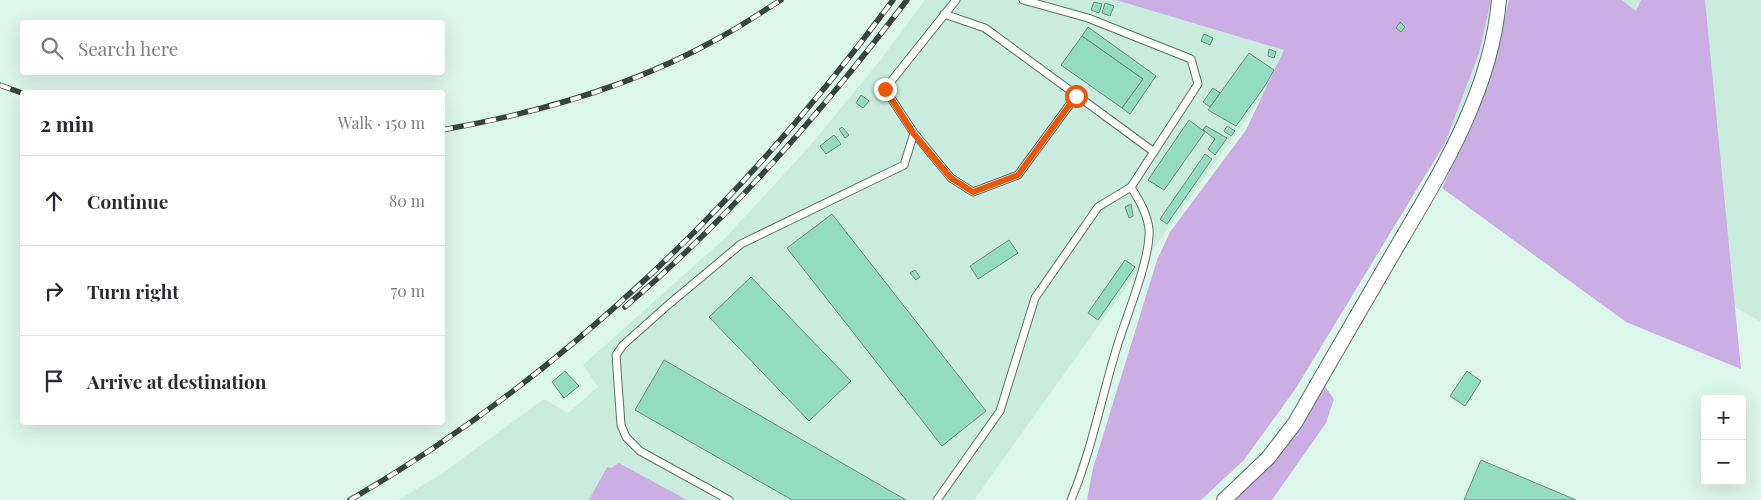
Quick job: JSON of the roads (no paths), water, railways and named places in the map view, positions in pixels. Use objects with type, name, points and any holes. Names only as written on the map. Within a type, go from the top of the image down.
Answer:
[{"type":"street","points":[[1224,500],[1268,458],[1295,423],[1451,154],[1483,74],[1492,42],[1499,0]]},
{"type":"lane","points":[[956,0],[885,89],[914,134],[951,178],[973,192],[1018,175],[1076,96]]},
{"type":"lane","points":[[937,500],[1000,411],[1035,298],[1098,207],[1132,186],[1198,84],[1191,58],[1088,18],[1023,0]]},
{"type":"lane","points":[[944,14],[985,28],[1154,152]]},
{"type":"lane","points":[[730,500],[640,451],[626,437],[621,425],[616,355],[623,345],[668,305],[741,244],[904,165],[914,134]]},
{"type":"lane","points":[[1071,500],[1081,475],[1116,350],[1148,248],[1149,229],[1146,213],[1132,186]]},
{"type":"railway","points":[[445,129],[549,106],[619,84],[687,55],[735,29],[781,0]]},
{"type":"railway","points":[[350,500],[429,451],[504,398],[577,340],[647,278],[713,213],[776,145],[836,74],[893,0]]},
{"type":"railway","points":[[625,307],[702,237],[774,161],[809,122],[907,0]]},
{"type":"railway","points":[[0,85],[20,92]]}]
